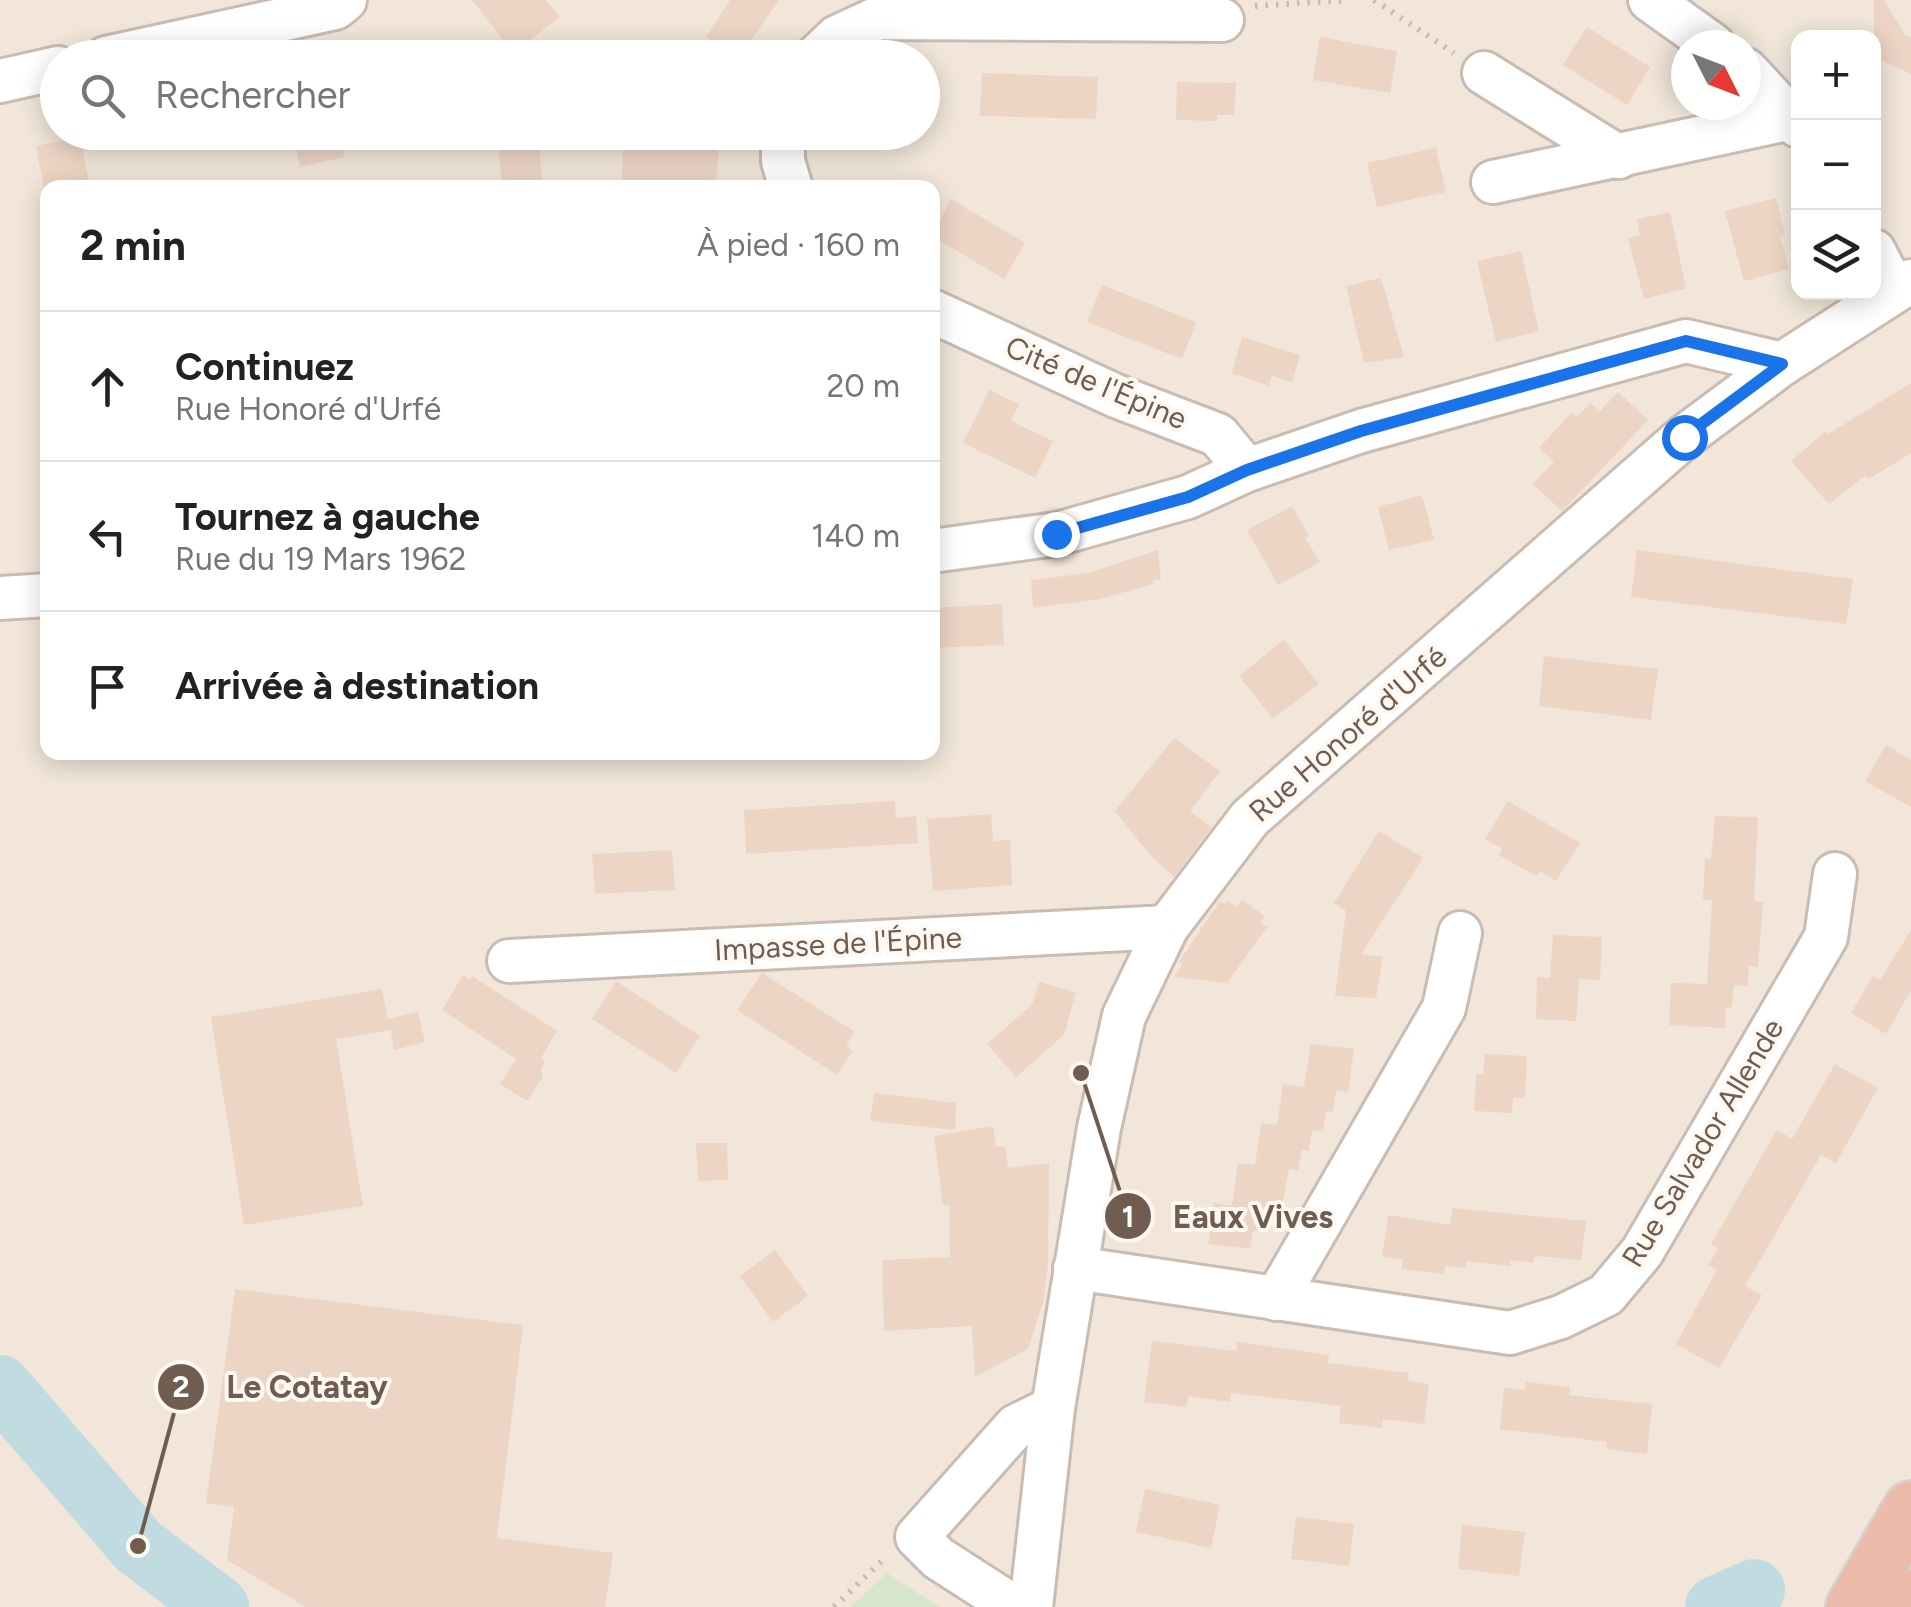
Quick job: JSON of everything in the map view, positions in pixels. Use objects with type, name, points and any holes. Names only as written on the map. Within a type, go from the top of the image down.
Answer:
[{"type":"highway","points":[[1854,1607],[1911,1509]]},
{"type":"highway","points":[[1905,1607],[1911,1597]]},
{"type":"street","points":[[188,40],[335,8],[345,0]]},
{"type":"street","points":[[1650,0],[1692,30]]},
{"type":"street","points":[[835,40],[878,18],[1222,20]]},
{"type":"street","points":[[0,80],[40,72]]},
{"type":"street","points":[[1484,73],[1619,157]]},
{"type":"street","points":[[1761,86],[1793,120]]},
{"type":"street","points":[[1493,182],[1791,123]]},
{"type":"street","points":[[783,150],[789,180]]},
{"type":"street","points":[[1881,259],[1903,286]]},
{"type":"street","name":"Rue Honoré d'Urfé","points":[[1031,1607],[1053,1408],[1099,1128],[1124,1016],[1167,927],[1250,818],[1684,437],[1782,364],[1903,286]]},
{"type":"street","name":"Cité de l'Épine","points":[[940,314],[1116,396],[1218,435],[1247,470]]},
{"type":"street","points":[[940,549],[1056,534],[1188,497],[1247,470],[1361,431],[1686,341],[1782,364]]},
{"type":"street","points":[[0,598],[40,596]]},
{"type":"street","name":"Rue Salvador Allende","points":[[1075,1268],[1510,1333],[1561,1318],[1606,1294],[1642,1252],[1826,937],[1836,874]]},
{"type":"street","name":"Impasse de l'Épine","points":[[509,961],[1167,927]]},
{"type":"street","points":[[1276,1300],[1444,1008],[1460,933]]},
{"type":"street","points":[[1014,1607],[938,1558],[917,1536],[1016,1426],[1053,1408]]},
{"type":"path","points":[[1222,20],[1256,6],[1349,0]]},
{"type":"path","points":[[1374,0],[1484,73]]},
{"type":"path","points":[[834,1607],[902,1542],[917,1536]]},
{"type":"shaded area","points":[[0,0],[1911,0],[1911,1607],[0,1607]]},
{"type":"green space","points":[[887,1573],[939,1607],[850,1607]]},
{"type":"building","points":[[472,0],[546,0],[560,17],[530,40],[503,40]]},
{"type":"building","points":[[730,0],[779,0],[751,40],[706,37]]},
{"type":"building","points":[[1874,0],[1884,0],[1905,35],[1911,37],[1911,74],[1881,60],[1881,30],[1874,30]]},
{"type":"building","points":[[1587,27],[1650,67],[1627,105],[1563,65]]},
{"type":"building","points":[[1320,37],[1397,51],[1390,93],[1313,80]]},
{"type":"building","points":[[982,73],[1098,77],[1096,119],[980,116]]},
{"type":"building","points":[[1177,82],[1236,83],[1234,115],[1217,115],[1217,121],[1176,120]]},
{"type":"building","points":[[40,145],[40,150],[83,150],[88,180],[42,180],[36,146]]},
{"type":"building","points":[[1436,148],[1446,192],[1377,207],[1367,163]]},
{"type":"building","points":[[296,150],[343,150],[344,157],[300,167]]},
{"type":"building","points":[[499,150],[540,150],[542,180],[502,180]]},
{"type":"building","points":[[623,150],[719,150],[716,180],[622,180]]},
{"type":"building","points":[[1776,198],[1789,269],[1744,281],[1725,211]]},
{"type":"building","points":[[951,199],[1025,243],[1004,279],[940,241],[940,220]]},
{"type":"building","points":[[1670,212],[1686,288],[1644,299],[1628,238],[1640,235],[1637,219]]},
{"type":"building","points":[[1521,251],[1539,331],[1496,342],[1477,261]]},
{"type":"building","points":[[1381,278],[1404,357],[1364,363],[1346,286]]},
{"type":"building","points":[[1102,285],[1196,322],[1182,359],[1087,322]]},
{"type":"building","points":[[1242,337],[1300,355],[1292,382],[1272,376],[1269,386],[1232,373]]},
{"type":"building","points":[[1911,383],[1911,453],[1869,479],[1865,476],[1829,504],[1791,461],[1826,431],[1828,434]]},
{"type":"building","points":[[989,390],[1019,404],[1011,421],[1053,441],[1035,478],[963,443]]},
{"type":"building","points":[[1618,392],[1648,420],[1562,511],[1533,484],[1554,462],[1539,448],[1572,412],[1577,417],[1590,403],[1600,411]]},
{"type":"building","points":[[1422,495],[1434,540],[1389,550],[1378,507]]},
{"type":"building","points":[[1292,506],[1320,562],[1278,585],[1247,530]]},
{"type":"building","points":[[1158,550],[1161,579],[1153,584],[1100,599],[1033,608],[1031,580],[1088,573]]},
{"type":"building","points":[[1637,550],[1853,579],[1846,624],[1631,597]]},
{"type":"building","points":[[1002,604],[1004,645],[940,648],[940,608]]},
{"type":"building","points":[[1284,640],[1319,684],[1273,719],[1239,676]]},
{"type":"building","points":[[1544,656],[1658,669],[1651,720],[1539,706]]},
{"type":"building","points":[[1174,738],[1220,771],[1190,811],[1211,828],[1174,877],[1151,856],[1115,811]]},
{"type":"building","points":[[1886,745],[1911,760],[1911,807],[1865,781]]},
{"type":"building","points":[[895,801],[896,818],[916,816],[918,843],[746,854],[744,810]]},
{"type":"building","points":[[1508,801],[1580,843],[1556,881],[1540,871],[1536,876],[1499,855],[1502,849],[1485,839]]},
{"type":"building","points":[[991,814],[993,841],[1010,840],[1012,885],[933,891],[927,819]]},
{"type":"building","points":[[1715,816],[1758,817],[1754,901],[1763,902],[1758,967],[1749,966],[1748,986],[1734,985],[1732,1007],[1726,1008],[1725,1028],[1669,1025],[1671,983],[1707,984],[1712,900],[1703,900],[1705,859],[1711,859]]},
{"type":"building","points":[[1379,831],[1423,858],[1361,954],[1383,957],[1376,998],[1335,996],[1346,911],[1334,903]]},
{"type":"building","points":[[672,850],[675,890],[595,894],[592,854]]},
{"type":"building","points":[[1242,900],[1265,916],[1260,923],[1267,927],[1227,983],[1174,977],[1183,964],[1179,962],[1220,901],[1237,907]]},
{"type":"building","points":[[1911,930],[1911,990],[1886,1034],[1851,1013],[1873,976],[1880,980]]},
{"type":"building","points":[[1553,935],[1602,937],[1600,980],[1579,979],[1576,1021],[1536,1019],[1537,977],[1550,978]]},
{"type":"building","points":[[762,973],[855,1032],[846,1046],[853,1051],[837,1075],[737,1010]]},
{"type":"building","points":[[463,975],[470,979],[472,976],[557,1031],[541,1058],[545,1061],[543,1076],[527,1101],[500,1084],[516,1059],[442,1010]]},
{"type":"building","points":[[616,981],[700,1036],[676,1073],[592,1019]]},
{"type":"building","points":[[1039,982],[1076,992],[1064,1035],[1016,1077],[987,1044],[1032,1005]]},
{"type":"building","points":[[382,989],[388,1019],[418,1012],[425,1042],[394,1050],[390,1027],[336,1039],[363,1206],[244,1225],[211,1017]]},
{"type":"building","points":[[1311,1044],[1354,1049],[1348,1092],[1336,1090],[1333,1112],[1326,1111],[1323,1131],[1312,1130],[1309,1151],[1302,1150],[1298,1170],[1289,1169],[1281,1211],[1263,1209],[1250,1249],[1208,1244],[1214,1203],[1232,1206],[1238,1163],[1255,1165],[1261,1123],[1277,1125],[1283,1084],[1304,1087]]},
{"type":"building","points":[[1485,1054],[1527,1056],[1525,1098],[1513,1097],[1512,1113],[1474,1111],[1476,1074],[1483,1074]]},
{"type":"building","points":[[1835,1064],[1878,1088],[1836,1163],[1821,1155],[1745,1286],[1762,1295],[1719,1368],[1676,1344],[1717,1270],[1708,1265],[1719,1248],[1711,1244],[1777,1130],[1792,1139]]},
{"type":"building","points":[[874,1093],[956,1103],[955,1130],[870,1121]]},
{"type":"building","points":[[993,1126],[996,1147],[1005,1146],[1008,1168],[1049,1163],[1048,1264],[1043,1303],[1028,1349],[975,1377],[972,1326],[884,1331],[882,1260],[950,1257],[949,1205],[943,1205],[934,1136]]},
{"type":"building","points":[[696,1143],[727,1143],[728,1180],[698,1181]]},
{"type":"building","points":[[1453,1208],[1586,1221],[1581,1260],[1535,1256],[1533,1263],[1511,1260],[1510,1266],[1467,1261],[1466,1268],[1445,1266],[1444,1274],[1401,1269],[1403,1259],[1382,1257],[1388,1215],[1450,1225]]},
{"type":"building","points":[[775,1250],[808,1296],[773,1322],[740,1276]]},
{"type":"building","points":[[235,1289],[523,1325],[497,1538],[613,1553],[605,1607],[306,1607],[227,1560],[234,1507],[206,1503]]},
{"type":"building","points":[[1152,1341],[1236,1351],[1238,1342],[1329,1355],[1328,1363],[1409,1373],[1408,1381],[1429,1384],[1424,1424],[1383,1419],[1382,1428],[1339,1423],[1341,1406],[1231,1393],[1230,1402],[1188,1396],[1186,1407],[1144,1402]]},
{"type":"building","points":[[1526,1382],[1570,1387],[1569,1395],[1652,1404],[1647,1454],[1606,1449],[1607,1442],[1500,1429],[1504,1388],[1525,1390]]},
{"type":"building","points":[[1145,1489],[1220,1505],[1211,1548],[1136,1532]]},
{"type":"building","points":[[1296,1517],[1354,1524],[1349,1566],[1291,1559]]},
{"type":"building","points":[[1462,1525],[1525,1532],[1519,1576],[1458,1569]]},
{"type":"waterway","points":[[0,1386],[138,1546],[218,1607]]},
{"type":"waterway","points":[[1716,1607],[1754,1590]]},
{"type":"place","name":"Eaux Vives","points":[[1081,1073]]},
{"type":"place","name":"Le Cotatay","points":[[138,1546]]},
{"type":"route","points":[[1056,534],[1188,497],[1247,470],[1361,431],[1686,341],[1782,364],[1684,437]]}]
